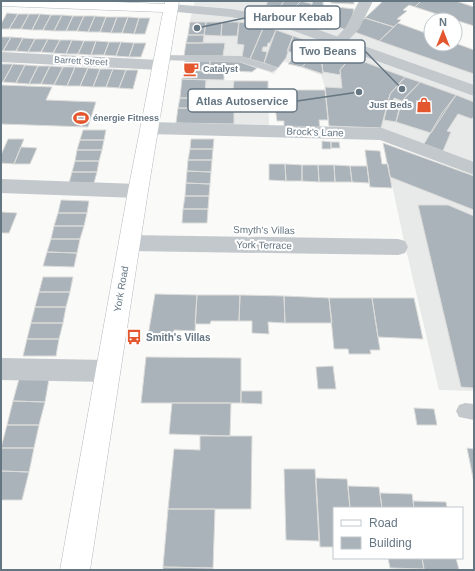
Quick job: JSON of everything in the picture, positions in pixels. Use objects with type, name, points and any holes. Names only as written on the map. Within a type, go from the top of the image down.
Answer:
[{"type":"main road","points":[[1,2],[172,4]]},
{"type":"main road","name":"York Road","points":[[75,570],[130,236],[172,4]]},
{"type":"street","points":[[172,4],[261,17],[283,22],[340,41],[474,91]]},
{"type":"street","points":[[340,41],[352,29],[365,4]]},
{"type":"street","name":"Barrett Street","points":[[1,57],[161,61]]},
{"type":"street","name":"Brock's Lane","points":[[149,128],[382,134],[474,169]]},
{"type":"street","points":[[1,186],[138,191]]},
{"type":"street","name":"York Terrace","points":[[130,236],[397,240]]},
{"type":"street","points":[[1,369],[107,371]]},
{"type":"lane","points":[[161,61],[241,59],[272,69]]},
{"type":"shaded area","points":[[195,1],[312,1],[423,35],[423,52],[463,52],[463,49],[474,51],[474,154],[472,162],[381,128],[329,126],[325,87],[321,75],[283,61],[274,74],[240,62],[210,61],[208,80],[268,81],[269,125],[176,123],[190,20]]},
{"type":"shaded area","points":[[383,143],[474,176],[474,391],[439,390]]},
{"type":"building","points":[[268,1],[284,1],[280,7],[266,5]]},
{"type":"building","points":[[284,1],[301,1],[291,11],[280,7]]},
{"type":"building","points":[[301,1],[312,4],[302,14],[291,11]]},
{"type":"building","points":[[313,1],[323,1],[324,22],[302,14]]},
{"type":"building","points":[[331,1],[354,1],[354,4],[331,3]]},
{"type":"building","points":[[383,1],[421,1],[415,7],[409,5],[403,10],[407,11],[397,19],[401,20],[394,27],[365,18]]},
{"type":"building","points":[[421,1],[456,1],[474,7],[474,26],[463,22],[463,12],[431,12],[415,7]]},
{"type":"building","points":[[328,6],[354,9],[350,26],[346,30],[324,22],[323,10],[326,11]]},
{"type":"building","points":[[7,13],[18,14],[9,29],[1,29],[1,24]]},
{"type":"building","points":[[18,14],[29,14],[21,29],[9,29]]},
{"type":"building","points":[[29,14],[40,14],[32,30],[21,29]]},
{"type":"building","points":[[40,14],[51,15],[43,30],[32,30]]},
{"type":"building","points":[[51,15],[62,15],[54,31],[43,30]]},
{"type":"building","points":[[62,15],[73,16],[66,31],[54,31]]},
{"type":"building","points":[[73,16],[84,16],[77,31],[66,31]]},
{"type":"building","points":[[84,16],[95,16],[88,32],[77,31]]},
{"type":"building","points":[[95,16],[106,17],[100,32],[88,32]]},
{"type":"building","points":[[106,17],[117,17],[111,33],[100,32]]},
{"type":"building","points":[[117,17],[128,17],[122,33],[111,33]]},
{"type":"building","points":[[128,17],[139,18],[134,34],[122,33]]},
{"type":"building","points":[[139,18],[150,18],[145,34],[134,34]]},
{"type":"building","points":[[365,18],[394,27],[379,41],[352,31]]},
{"type":"building","points":[[190,22],[206,22],[204,35],[188,35]]},
{"type":"building","points":[[206,22],[222,22],[221,36],[204,35]]},
{"type":"building","points":[[222,22],[239,22],[237,36],[221,36]]},
{"type":"building","points":[[239,22],[264,26],[250,59],[242,57],[244,45],[237,44]]},
{"type":"building","points":[[398,23],[423,32],[423,52],[463,52],[463,46],[474,50],[474,74],[379,41]]},
{"type":"building","points":[[264,26],[276,30],[267,47],[263,47],[262,51],[267,52],[264,63],[250,59]]},
{"type":"building","points":[[276,30],[293,36],[286,58],[278,68],[264,63]]},
{"type":"building","points":[[188,35],[204,35],[203,43],[186,43]]},
{"type":"building","points":[[293,36],[308,41],[296,54],[287,51]]},
{"type":"building","points":[[1,37],[11,37],[3,51],[1,51]]},
{"type":"building","points":[[11,37],[23,38],[16,51],[3,51]]},
{"type":"building","points":[[23,38],[35,39],[28,52],[16,51]]},
{"type":"building","points":[[35,39],[48,39],[41,52],[28,52]]},
{"type":"building","points":[[48,39],[60,40],[53,53],[41,52]]},
{"type":"building","points":[[60,40],[72,40],[66,54],[53,53]]},
{"type":"building","points":[[72,40],[84,41],[78,54],[66,54]]},
{"type":"building","points":[[84,41],[96,41],[91,55],[78,54]]},
{"type":"building","points":[[96,41],[109,42],[104,55],[91,55]]},
{"type":"building","points":[[308,41],[322,46],[302,67],[288,64]]},
{"type":"building","points":[[109,42],[121,42],[116,56],[104,55]]},
{"type":"building","points":[[121,42],[134,43],[129,57],[116,56]]},
{"type":"building","points":[[134,43],[146,43],[141,57],[129,57]]},
{"type":"building","points":[[186,43],[225,43],[223,56],[184,56]]},
{"type":"building","points":[[322,46],[334,51],[322,64],[323,74],[302,67]]},
{"type":"building","points":[[334,51],[351,57],[340,70],[341,75],[323,72],[322,64]]},
{"type":"building","points":[[351,57],[405,77],[390,94],[381,128],[329,126],[325,87],[342,88],[340,70]]},
{"type":"building","points":[[185,61],[210,61],[210,69],[203,68],[203,71],[184,70]]},
{"type":"building","points":[[210,61],[240,62],[257,68],[252,72],[217,70],[217,67],[210,67]]},
{"type":"building","points":[[1,64],[13,64],[3,82],[1,82]]},
{"type":"building","points":[[13,64],[25,65],[16,83],[3,82]]},
{"type":"building","points":[[25,65],[38,66],[29,84],[16,83]]},
{"type":"building","points":[[38,66],[50,66],[41,84],[29,84]]},
{"type":"building","points":[[50,66],[63,67],[54,85],[41,84]]},
{"type":"building","points":[[63,67],[75,67],[67,86],[54,85]]},
{"type":"building","points":[[75,67],[88,68],[80,86],[67,86]]},
{"type":"building","points":[[88,68],[100,69],[93,87],[80,86]]},
{"type":"building","points":[[100,69],[113,69],[106,87],[93,87]]},
{"type":"building","points":[[113,69],[126,70],[119,88],[106,87]]},
{"type":"building","points":[[126,70],[138,70],[133,89],[119,88]]},
{"type":"building","points":[[184,70],[224,71],[224,80],[182,79]]},
{"type":"building","points":[[405,77],[420,82],[402,101],[394,98],[393,104],[397,104],[396,108],[399,109],[396,122],[384,120],[390,94]]},
{"type":"building","points":[[182,79],[206,80],[205,92],[233,92],[233,99],[180,98]]},
{"type":"building","points":[[234,81],[268,81],[268,90],[233,90]]},
{"type":"building","name":"Just Beds","points":[[420,82],[456,95],[431,133],[396,122],[402,101]]},
{"type":"building","points":[[1,85],[52,87],[46,100],[96,102],[88,127],[1,124]]},
{"type":"building","points":[[268,90],[325,90],[328,120],[319,120],[320,127],[284,127],[284,121],[277,121],[274,100],[268,99]]},
{"type":"building","points":[[456,95],[474,102],[474,116],[472,119],[458,114],[447,131],[451,132],[443,151],[424,144],[442,113]]},
{"type":"building","points":[[180,98],[234,99],[234,109],[178,108]]},
{"type":"building","points":[[178,108],[234,109],[234,124],[176,123]]},
{"type":"building","points":[[83,130],[106,130],[104,140],[80,140]]},
{"type":"building","points":[[8,139],[24,139],[14,164],[1,163],[1,155]]},
{"type":"building","points":[[191,139],[214,139],[213,149],[190,149]]},
{"type":"building","points":[[80,140],[104,140],[102,150],[77,150]]},
{"type":"building","points":[[322,141],[331,142],[331,149],[322,149]]},
{"type":"building","points":[[331,142],[339,142],[340,148],[331,148]]},
{"type":"building","points":[[383,143],[474,176],[474,210],[390,177]]},
{"type":"building","points":[[21,147],[37,148],[30,164],[14,164]]},
{"type":"building","points":[[190,149],[213,149],[212,160],[188,160]]},
{"type":"building","points":[[77,150],[102,150],[99,161],[75,161]]},
{"type":"building","points":[[365,150],[380,151],[382,164],[388,164],[392,188],[370,187]]},
{"type":"building","points":[[188,160],[212,160],[211,172],[187,171]]},
{"type":"building","points":[[75,161],[99,161],[97,172],[72,172]]},
{"type":"building","points":[[269,164],[285,164],[286,181],[269,180]]},
{"type":"building","points":[[285,164],[302,165],[302,181],[286,181]]},
{"type":"building","points":[[302,165],[318,165],[319,182],[302,181]]},
{"type":"building","points":[[318,165],[334,165],[335,182],[319,182]]},
{"type":"building","points":[[334,165],[350,166],[352,182],[335,182]]},
{"type":"building","points":[[350,166],[367,166],[369,183],[352,182]]},
{"type":"building","points":[[187,171],[211,172],[210,184],[186,183]]},
{"type":"building","points":[[72,172],[97,172],[94,183],[69,183]]},
{"type":"building","points":[[186,183],[210,184],[209,196],[185,196]]},
{"type":"building","points":[[185,196],[209,196],[208,209],[183,209]]},
{"type":"building","points":[[61,200],[89,201],[87,213],[58,213]]},
{"type":"building","points":[[418,205],[448,205],[474,216],[474,388],[461,387]]},
{"type":"building","points":[[183,209],[208,209],[207,223],[182,223]]},
{"type":"building","points":[[1,212],[17,213],[9,233],[1,233]]},
{"type":"building","points":[[58,213],[87,213],[84,226],[54,226]]},
{"type":"building","points":[[54,226],[84,226],[80,239],[51,239]]},
{"type":"building","points":[[51,239],[80,239],[77,253],[47,252]]},
{"type":"building","points":[[47,252],[77,253],[74,267],[43,266]]},
{"type":"building","points":[[43,277],[73,277],[70,292],[39,292]]},
{"type":"building","points":[[39,292],[70,292],[66,307],[35,307]]},
{"type":"building","points":[[155,294],[197,295],[195,331],[174,330],[174,336],[148,336]]},
{"type":"building","points":[[197,295],[240,295],[239,321],[211,321],[210,324],[195,324]]},
{"type":"building","points":[[240,295],[284,296],[285,323],[268,322],[269,334],[252,333],[252,321],[239,321]]},
{"type":"building","points":[[284,296],[329,298],[332,323],[285,323]]},
{"type":"building","points":[[329,298],[372,298],[380,350],[370,350],[371,354],[349,354],[348,349],[334,349]]},
{"type":"building","points":[[372,298],[414,298],[423,339],[378,337]]},
{"type":"building","points":[[35,307],[66,307],[63,323],[31,323]]},
{"type":"building","points":[[31,323],[63,323],[59,339],[27,339]]},
{"type":"building","points":[[27,339],[59,339],[56,356],[23,356]]},
{"type":"building","points":[[146,357],[241,358],[241,403],[141,403]]},
{"type":"building","points":[[333,366],[336,389],[318,389],[316,367]]},
{"type":"building","points":[[19,379],[49,379],[45,402],[13,401]]},
{"type":"building","points":[[241,391],[262,391],[262,404],[241,403]]},
{"type":"building","points":[[13,401],[45,402],[39,425],[7,425]]},
{"type":"building","points":[[172,403],[231,403],[230,436],[169,434]]},
{"type":"building","points":[[414,408],[434,409],[437,425],[417,425]]},
{"type":"building","points":[[7,425],[39,425],[34,448],[1,448]]},
{"type":"building","points":[[200,436],[252,436],[251,509],[168,509],[174,449],[200,450]]},
{"type":"building","points":[[1,448],[34,448],[29,472],[1,471]]},
{"type":"building","points":[[467,448],[474,449],[474,483]]},
{"type":"building","points":[[284,469],[315,469],[319,541],[286,540]]},
{"type":"building","points":[[1,471],[29,472],[22,500],[1,500]]},
{"type":"building","points":[[316,478],[347,479],[350,507],[333,507],[333,547],[320,547]]},
{"type":"building","points":[[348,486],[379,487],[382,507],[350,507]]},
{"type":"building","points":[[380,493],[412,494],[414,507],[382,507]]},
{"type":"building","points":[[413,501],[446,502],[447,507],[414,507]]},
{"type":"building","points":[[168,509],[215,509],[213,568],[163,567]]},
{"type":"building","points":[[388,559],[422,559],[424,569],[390,568]]},
{"type":"building","points":[[422,559],[456,559],[459,570],[424,570]]},
{"type":"building","points":[[163,567],[213,568],[213,570],[163,570]]},
{"type":"place","name":"Harbour Kebab","points":[[197,28]]},
{"type":"place","name":"Catalyst","points":[[191,69]]},
{"type":"place","name":"Two Beans","points":[[402,89]]},
{"type":"place","name":"Atlas Autoservice","points":[[359,92]]},
{"type":"place","name":"Just Beds","points":[[424,105]]},
{"type":"place","name":"énergie Fitness","points":[[81,118]]},
{"type":"place","name":"Smith's Villas","points":[[134,337]]}]
